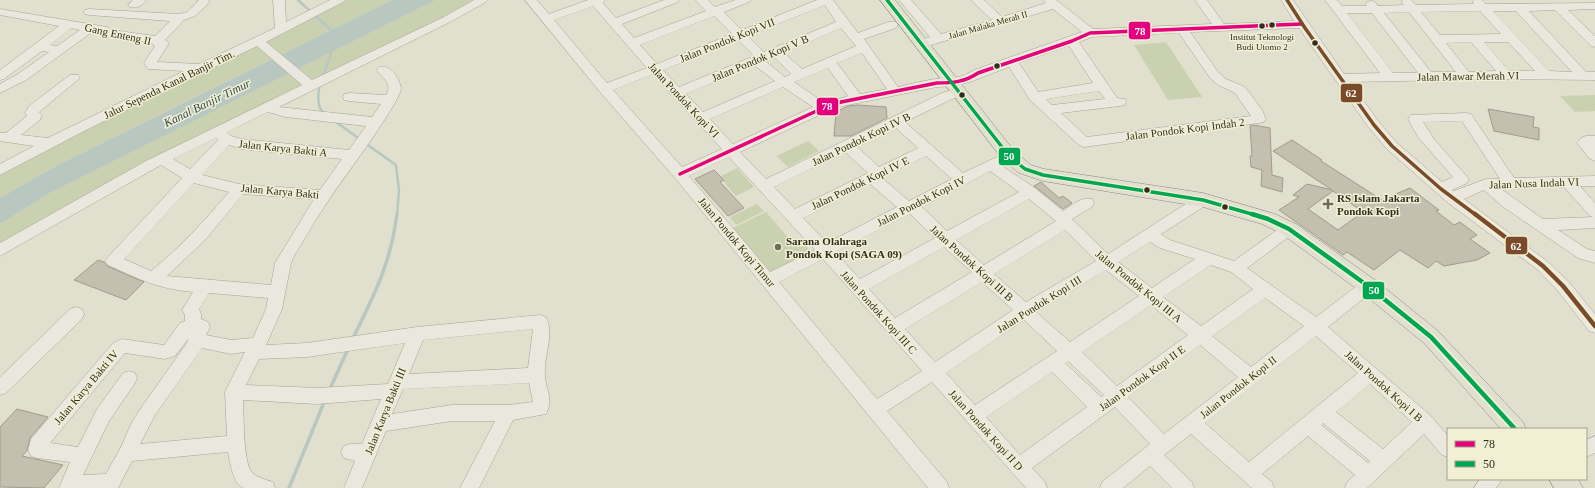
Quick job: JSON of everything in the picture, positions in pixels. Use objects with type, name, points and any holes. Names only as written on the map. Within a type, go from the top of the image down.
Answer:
[{"type":"main road","points":[[887,0],[950,84],[1008,156],[1025,169],[1043,175],[1203,200],[1268,219],[1289,229],[1368,286],[1431,337],[1514,428]]},
{"type":"main road","points":[[1562,480],[1570,488]]},
{"type":"street","points":[[0,6],[8,0]]},
{"type":"street","points":[[279,0],[281,29]]},
{"type":"street","name":"Jalur Sependa Kanal Banjir Tim.","points":[[0,170],[49,143],[200,68],[260,42],[296,21],[339,0]]},
{"type":"street","points":[[0,250],[162,159],[222,136],[265,107],[308,84],[331,75],[446,20],[482,0]]},
{"type":"street","name":"Jalan Pondok Kopi Timur","points":[[530,0],[605,89],[680,174],[940,488]]},
{"type":"street","points":[[546,19],[596,0]]},
{"type":"street","name":"Jalan Pondok Kopi VI","points":[[596,0],[614,23],[655,69],[825,251]]},
{"type":"street","points":[[614,23],[674,0]]},
{"type":"street","points":[[701,0],[740,34],[759,58],[784,82],[823,108]]},
{"type":"street","points":[[633,43],[715,11],[727,3],[745,0]]},
{"type":"street","points":[[827,0],[843,23],[860,42],[894,90]]},
{"type":"street","name":"Jalan Pondok Kopi VII","points":[[605,89],[827,0]]},
{"type":"street","points":[[905,0],[938,39]]},
{"type":"street","points":[[977,0],[1000,21]]},
{"type":"street","points":[[1203,0],[1221,28]]},
{"type":"street","points":[[1287,0],[1302,24],[1374,125],[1392,146],[1447,193],[1542,266],[1588,307],[1595,326]]},
{"type":"street","points":[[1331,0],[1388,77]]},
{"type":"street","points":[[156,42],[180,18],[191,14],[204,2]]},
{"type":"street","points":[[1052,2],[1090,33]]},
{"type":"street","name":"Jalan Malaka Merah II","points":[[917,40],[938,39],[1000,21],[1052,2]]},
{"type":"street","points":[[1338,10],[1372,5],[1409,4],[1479,4],[1558,7],[1595,6]]},
{"type":"street","points":[[1409,4],[1465,76]]},
{"type":"street","points":[[1479,4],[1545,74]]},
{"type":"street","points":[[1372,5],[1427,76]]},
{"type":"street","points":[[1520,5],[1589,76]]},
{"type":"street","points":[[89,12],[136,7],[180,18]]},
{"type":"street","points":[[107,31],[114,24],[125,23],[136,7]]},
{"type":"street","points":[[1558,7],[1595,43]]},
{"type":"street","name":"Gang Enteng II","points":[[0,12],[86,27],[89,29],[107,31],[108,33],[163,43],[150,63],[152,66],[200,68]]},
{"type":"street","name":"Jalan Pondok Kopi V B","points":[[678,93],[843,23]]},
{"type":"street","points":[[0,76],[69,24]]},
{"type":"street","points":[[680,174],[823,108],[856,98],[894,90],[950,84],[969,79],[978,73],[1072,41],[1090,33],[1302,24]]},
{"type":"street","points":[[701,118],[830,62],[860,42],[892,25]]},
{"type":"street","points":[[0,89],[22,77],[89,29]]},
{"type":"street","points":[[917,40],[930,29]]},
{"type":"street","name":"Jalan Pondok Kopi Indah 2","points":[[1011,61],[1034,97],[1084,142],[1259,119],[1257,113],[1240,90],[1222,82],[1214,75],[1182,29]]},
{"type":"street","points":[[1474,38],[1506,75]]},
{"type":"street","points":[[1436,39],[1511,38]]},
{"type":"street","points":[[1050,110],[1117,102],[1102,86],[1072,41]]},
{"type":"street","points":[[260,42],[308,84]]},
{"type":"street","points":[[40,47],[59,50]]},
{"type":"street","points":[[776,52],[800,75]]},
{"type":"street","points":[[830,62],[856,98]]},
{"type":"street","name":"Jalan Karya Bakti","points":[[162,159],[192,176],[239,189],[324,196],[355,150],[368,134],[395,91],[396,86],[383,70]]},
{"type":"street","name":"Jalan Mawar Merah VI","points":[[1341,78],[1545,74],[1589,76]]},
{"type":"street","points":[[4,138],[35,117],[32,113],[34,109],[74,78]]},
{"type":"street","name":"Jalan Pondok Kopi IV B","points":[[764,186],[896,121],[950,84]]},
{"type":"street","points":[[1034,97],[1102,86]]},
{"type":"street","points":[[349,97],[390,100]]},
{"type":"street","points":[[265,107],[286,112],[376,122]]},
{"type":"street","points":[[1447,193],[1462,180],[1425,135],[1415,119],[1466,117],[1510,183]]},
{"type":"street","points":[[896,121],[962,180]]},
{"type":"street","points":[[222,136],[192,176],[113,261],[153,279],[204,287],[277,292]]},
{"type":"street","name":"Jalan Karya Bakti A","points":[[222,136],[242,144],[355,150]]},
{"type":"street","points":[[4,138],[49,143]]},
{"type":"street","points":[[1595,141],[1586,141],[1584,143],[1595,156]]},
{"type":"street","name":"Jalan Pondok Kopi III B","points":[[847,146],[874,176],[1070,351],[1116,396],[1185,488]]},
{"type":"street","name":"Jalan Pondok Kopi IV E","points":[[792,216],[928,149]]},
{"type":"street","name":"Jalan Pondok Kopi IV","points":[[769,280],[1008,156]]},
{"type":"street","name":"Jalan Pondok Kopi III A","points":[[991,165],[1030,192],[1064,220],[1107,262],[1200,335],[1250,377]]},
{"type":"street","name":"Jalan Nusa Indah VI","points":[[1447,193],[1486,184],[1595,181]]},
{"type":"street","points":[[1569,182],[1595,212]]},
{"type":"street","points":[[1486,184],[1507,202],[1583,254],[1595,257]]},
{"type":"street","points":[[153,279],[179,257],[201,235],[239,189]]},
{"type":"street","points":[[857,288],[946,240],[1030,192]]},
{"type":"street","points":[[266,488],[253,484],[245,478],[240,468],[236,443],[234,392],[274,309],[283,263],[324,196]]},
{"type":"street","name":"Jalan Pondok Kopi III","points":[[876,409],[933,373],[1024,311],[1107,262],[1203,200]]},
{"type":"street","points":[[893,328],[983,273],[1064,220],[1087,203]]},
{"type":"street","points":[[1541,225],[1595,222]]},
{"type":"street","points":[[1236,268],[1289,229]]},
{"type":"street","name":"Jalan Pondok Kopi I B","points":[[1150,235],[1165,244],[1236,268],[1317,327],[1371,373],[1424,421],[1447,448]]},
{"type":"street","name":"Jalan Pondok Kopi III C","points":[[825,251],[933,373]]},
{"type":"street","points":[[973,416],[1209,258]]},
{"type":"street","name":"Jalan Pondok Kopi II","points":[[1109,488],[1368,286]]},
{"type":"street","points":[[129,378],[103,415],[69,486],[111,482],[127,453],[138,428],[196,344],[192,319],[193,314],[190,310],[204,287]]},
{"type":"street","name":"Jalan Pondok Kopi II E","points":[[1018,466],[1265,289]]},
{"type":"street","points":[[0,388],[76,314]]},
{"type":"street","points":[[195,332],[231,346],[294,351],[417,334],[540,322],[542,331],[536,375],[542,406],[540,409],[508,413],[452,414],[379,424]]},
{"type":"street","name":"Jalan Karya Bakti IV","points":[[82,457],[38,450],[37,445],[119,348],[122,346],[167,352],[171,350],[186,328],[195,332]]},
{"type":"street","name":"Jalan Karya Bakti III","points":[[353,488],[417,334]]},
{"type":"street","points":[[1054,362],[1100,408]]},
{"type":"street","name":"Jalan Pondok Kopi II D","points":[[933,373],[1038,488]]},
{"type":"street","points":[[1249,473],[1371,373]]},
{"type":"street","points":[[234,392],[317,396],[336,395],[394,387],[536,375]]},
{"type":"street","points":[[1324,412],[1384,461]]},
{"type":"street","points":[[469,488],[508,413]]},
{"type":"street","points":[[1354,488],[1384,461],[1424,421]]},
{"type":"street","points":[[1192,423],[1265,488]]},
{"type":"street","points":[[1308,425],[1368,474]]},
{"type":"street","points":[[127,453],[236,443]]},
{"type":"street","points":[[350,452],[368,453]]},
{"type":"street","points":[[1475,480],[1483,488],[1492,480]]},
{"type":"green space","points":[[339,0],[392,0],[58,165],[0,198],[0,170]]},
{"type":"green space","points":[[434,0],[482,0],[152,163],[0,250],[0,224],[48,194]]},
{"type":"green space","points":[[1166,42],[1202,97],[1168,100],[1134,45]]},
{"type":"green space","points":[[1595,95],[1595,111],[1575,112],[1560,96]]},
{"type":"green space","points":[[808,141],[819,151],[788,167],[777,156]]},
{"type":"green space","points":[[737,168],[754,187],[736,196],[723,181],[725,180],[721,176]]},
{"type":"green space","name":"Sarana Olahraga Pondok Kopi (SAGA 09)","points":[[757,204],[764,211],[736,225],[730,217]]},
{"type":"green space","name":"Sarana Olahraga Pondok Kopi (SAGA 09)","points":[[766,212],[791,241],[799,238],[812,253],[771,274],[733,228]]},
{"type":"water","name":"Kanal Banjir Timur","points":[[392,0],[435,0],[48,194],[0,224],[0,198],[58,165]]},
{"type":"building","points":[[858,105],[886,107],[887,118],[851,136],[834,136],[836,112],[848,106]]},
{"type":"building","points":[[1488,109],[1534,117],[1533,127],[1539,128],[1539,140],[1494,131]]},
{"type":"building","points":[[1253,125],[1270,128],[1272,175],[1283,178],[1282,192],[1261,186],[1262,170],[1251,167],[1250,156],[1252,156],[1250,126]]},
{"type":"building","points":[[1292,140],[1322,160],[1321,161],[1382,200],[1410,188],[1439,210],[1436,211],[1454,225],[1460,222],[1477,235],[1470,239],[1490,253],[1477,260],[1444,266],[1436,261],[1428,268],[1400,250],[1374,270],[1347,252],[1343,255],[1279,210],[1299,197],[1293,195],[1307,184],[1332,190],[1273,151]],"holes":[[[1333,191],[1363,212],[1338,230],[1308,209]]]},
{"type":"building","points":[[714,170],[724,180],[720,182],[744,208],[728,216],[695,179]]},
{"type":"building","points":[[1041,182],[1059,198],[1063,196],[1072,203],[1063,209],[1034,186]]},
{"type":"building","points":[[98,260],[104,262],[107,266],[144,282],[126,300],[74,280]]},
{"type":"building","points":[[17,409],[48,417],[30,438],[27,451],[22,456],[63,465],[44,488],[0,487],[0,427]]},
{"type":"waterway","points":[[298,0],[331,30],[332,33]]},
{"type":"waterway","points":[[323,77],[333,48]]},
{"type":"waterway","points":[[320,84],[318,96],[319,104],[320,108],[325,114]]},
{"type":"waterway","points":[[336,122],[361,140]]},
{"type":"waterway","points":[[365,143],[396,165],[399,191],[397,215]]},
{"type":"waterway","points":[[353,338],[381,278],[391,248],[397,214]]},
{"type":"waterway","points":[[329,391],[348,349]]},
{"type":"waterway","points":[[289,488],[325,400]]},
{"type":"transit line","name":"50","points":[[887,0],[1009,156],[1025,169],[1043,175],[1203,200],[1268,219],[1289,229],[1368,286],[1431,337],[1514,428]]},
{"type":"transit line","name":"62","points":[[1287,0],[1305,28],[1374,125],[1392,146],[1441,189],[1543,266],[1563,286],[1595,326]]},
{"type":"transit line","name":"78","points":[[680,174],[823,108],[841,102],[937,83],[952,83],[969,79],[978,73],[1072,41],[1090,33],[1302,24]]},
{"type":"place","name":"Institut Teknologi Budi Utomo 2","points":[[1262,26]]},
{"type":"place","name":"RS Islam Jakarta Pondok Kopi","points":[[1328,204]]},
{"type":"place","name":"Sarana Olahraga Pondok Kopi (SAGA 09)","points":[[778,247]]}]
